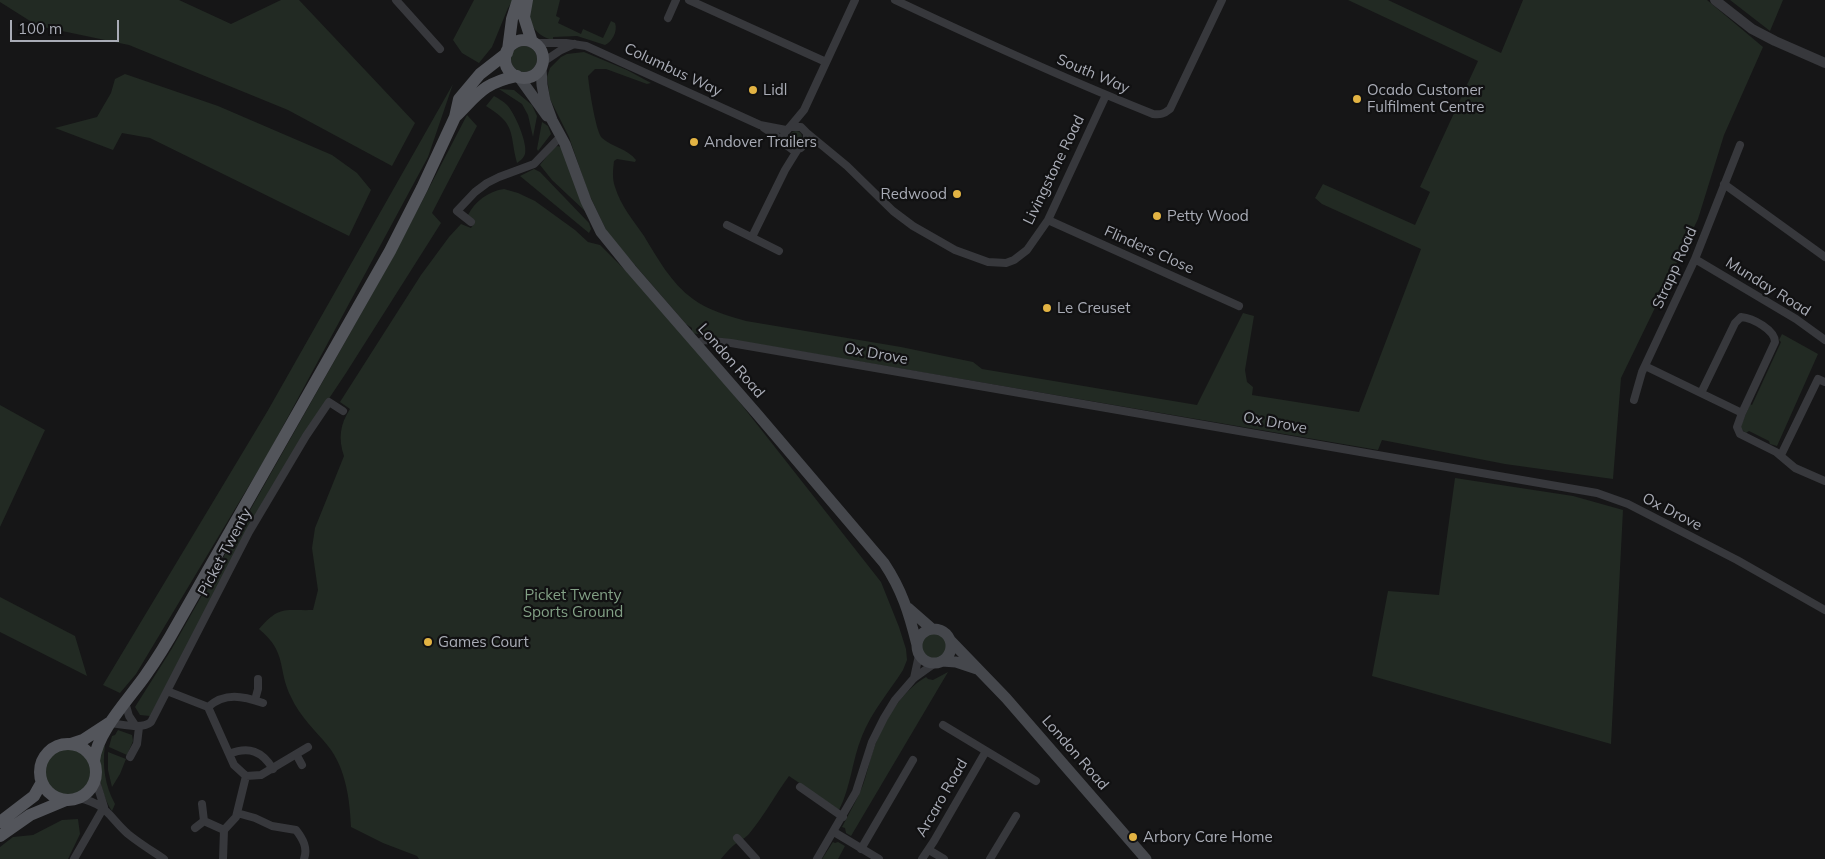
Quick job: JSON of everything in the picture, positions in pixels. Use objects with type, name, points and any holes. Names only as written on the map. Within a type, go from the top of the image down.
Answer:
[{"type":"main road","points":[[518,0],[511,24],[507,51],[507,66],[518,77]]},
{"type":"main road","points":[[527,0],[524,18],[533,43]]},
{"type":"main road","points":[[0,836],[30,815],[66,800],[79,798],[88,792],[95,778],[94,761],[97,747],[110,723],[146,674],[178,623],[372,283],[413,207],[456,116],[459,99],[485,69],[518,41],[527,40],[541,51],[542,65],[536,73],[530,77],[498,81],[483,89],[456,116]]},
{"type":"main road","name":"London Road","points":[[542,65],[543,96],[586,201],[601,232],[884,563],[894,577],[908,608],[918,650]]},
{"type":"main road","name":"London Road","points":[[518,77],[545,114],[552,120]]},
{"type":"main road","name":"London Road","points":[[908,608],[932,629],[943,632],[1017,710],[1146,859]]},
{"type":"main road","points":[[932,629],[922,634],[918,650],[926,661],[956,662],[978,670]]},
{"type":"main road","points":[[938,662],[949,654],[950,640]]},
{"type":"main road","points":[[66,800],[48,792],[42,782],[40,768],[44,757],[58,746],[83,740],[110,723]]},
{"type":"main road","points":[[71,744],[83,748],[94,761]]},
{"type":"main road","points":[[0,822],[34,796],[42,782]]},
{"type":"street","points":[[396,0],[440,49]]},
{"type":"street","points":[[668,18],[676,0]]},
{"type":"street","points":[[689,0],[826,62]]},
{"type":"street","points":[[785,170],[786,144],[784,138],[788,129],[804,110],[855,0]]},
{"type":"street","name":"South Way","points":[[895,0],[1152,114],[1165,113],[1170,109],[1222,0]]},
{"type":"street","points":[[1715,0],[1760,33],[1825,63]]},
{"type":"street","name":"Columbus Way","points":[[533,43],[550,42],[593,48],[760,125],[786,144]]},
{"type":"street","points":[[542,65],[561,50],[574,44]]},
{"type":"street","name":"Livingstone Road","points":[[805,131],[856,174],[893,211],[905,220],[955,250],[978,259],[996,263],[1014,260],[1027,250],[1048,220],[1106,95]]},
{"type":"street","points":[[752,238],[785,170],[807,141],[804,110]]},
{"type":"street","name":"Columbus Way","points":[[760,125],[788,129]]},
{"type":"street","points":[[788,129],[798,126],[805,131]]},
{"type":"street","points":[[471,222],[457,212],[475,192],[493,179],[534,164],[561,136]]},
{"type":"street","points":[[786,144],[801,148],[825,147]]},
{"type":"street","name":"Strapp Road","points":[[1634,400],[1637,384],[1695,259],[1740,145]]},
{"type":"street","points":[[1724,184],[1825,257]]},
{"type":"street","name":"Flinders Close","points":[[1048,220],[1239,306]]},
{"type":"street","points":[[727,226],[779,251]]},
{"type":"street","name":"Munday Road","points":[[1695,259],[1796,319],[1825,340]]},
{"type":"street","points":[[1701,392],[1735,323],[1741,318],[1749,319],[1771,332],[1775,342],[1737,424],[1738,432],[1781,455],[1791,466],[1825,481]]},
{"type":"street","name":"Ox Drove","points":[[697,344],[704,340],[731,343],[1597,493],[1628,504],[1737,560],[1825,610]]},
{"type":"street","points":[[1645,366],[1742,413]]},
{"type":"street","points":[[1781,455],[1818,379],[1825,382]]},
{"type":"street","name":"Picket Twenty","points":[[137,726],[147,726],[151,722],[249,532],[306,436],[329,402],[343,411]]},
{"type":"street","points":[[914,678],[918,650]]},
{"type":"street","points":[[817,859],[856,792],[869,750],[879,727],[895,700],[914,678],[938,662]]},
{"type":"street","points":[[208,707],[228,696],[237,696],[259,702],[258,678]]},
{"type":"street","points":[[168,691],[208,707],[236,768],[246,776],[258,776],[273,769],[308,747]]},
{"type":"street","points":[[125,702],[130,716],[137,726],[138,744],[130,757]]},
{"type":"street","points":[[110,723],[137,726]]},
{"type":"street","name":"Arcaro Road","points":[[943,725],[1036,781]]},
{"type":"street","points":[[229,754],[241,750],[256,752],[265,757],[273,769]]},
{"type":"street","name":"Arcaro Road","points":[[922,859],[986,750]]},
{"type":"street","points":[[296,754],[302,765]]},
{"type":"street","points":[[861,849],[914,760]]},
{"type":"street","points":[[223,859],[224,830],[234,820],[237,813],[246,776]]},
{"type":"street","points":[[74,859],[104,808],[95,778]]},
{"type":"street","points":[[800,787],[843,817]]},
{"type":"street","points":[[79,798],[94,802],[104,808],[128,834],[164,859]]},
{"type":"street","points":[[202,804],[204,821]]},
{"type":"street","points":[[237,813],[255,818],[272,826],[296,830],[302,838],[306,849],[304,859]]},
{"type":"street","points":[[990,859],[1016,816]]},
{"type":"street","points":[[204,821],[224,830]]},
{"type":"street","points":[[195,828],[204,821]]},
{"type":"street","points":[[834,832],[879,859]]},
{"type":"street","points":[[737,838],[756,859]]},
{"type":"street","points":[[928,850],[944,859]]},
{"type":"green space","points":[[0,0],[179,0],[231,24],[281,0],[299,0],[415,123],[392,166],[288,110],[129,45],[38,26],[0,2]]},
{"type":"green space","points":[[474,0],[513,0],[492,47],[479,63],[462,53],[453,40]]},
{"type":"green space","points":[[532,0],[560,0],[556,16],[560,18],[558,23],[581,34],[583,29],[603,38],[611,21],[616,26],[614,36],[605,45],[577,36],[553,37],[553,40],[546,38],[540,35],[530,20]]},
{"type":"green space","points":[[1348,0],[1388,0],[1501,53],[1523,0],[1707,0],[1763,47],[1724,135],[1698,219],[1621,378],[1613,479],[1505,464],[1382,440],[1378,450],[692,333],[692,328],[686,324],[608,234],[588,192],[569,137],[550,99],[547,77],[550,68],[561,57],[567,54],[584,52],[627,70],[651,83],[647,84],[606,69],[595,69],[588,76],[597,128],[602,138],[629,153],[636,160],[635,162],[617,159],[614,161],[613,180],[615,187],[628,213],[678,286],[699,303],[725,315],[746,321],[901,347],[973,362],[982,369],[1197,405],[1243,313],[1254,316],[1245,370],[1247,382],[1253,387],[1252,395],[1359,412],[1421,249],[1322,204],[1315,198],[1323,184],[1415,225],[1430,192],[1420,187],[1478,61]]},
{"type":"green space","points":[[1730,0],[1783,0],[1770,31]]},
{"type":"green space","points":[[524,46],[533,50],[537,59],[533,68],[524,72],[515,68],[511,59],[515,50]]},
{"type":"green space","points":[[125,74],[218,106],[332,155],[357,173],[371,190],[349,236],[150,138],[122,133],[113,150],[55,128],[97,117],[111,93],[115,79]]},
{"type":"green space","points":[[453,84],[428,157],[268,454],[136,674],[120,693],[103,685],[267,412]]},
{"type":"green space","points":[[499,89],[514,90],[532,105],[537,116],[533,137],[528,115],[522,104]]},
{"type":"green space","points":[[494,96],[504,102],[510,109],[523,136],[525,154],[517,163],[512,137],[507,124],[486,106]]},
{"type":"green space","points":[[467,115],[477,126],[432,213],[441,223],[304,436],[150,716],[140,715],[135,707],[171,650],[392,259]]},
{"type":"green space","points":[[542,122],[548,126],[551,134],[538,151],[537,149]]},
{"type":"green space","points":[[798,131],[801,132],[801,142],[794,143],[791,142],[790,135],[791,132]]},
{"type":"green space","points":[[554,147],[561,147],[585,211],[552,180],[540,165]]},
{"type":"green space","points":[[534,169],[540,172],[589,223],[591,229],[589,233],[520,176]]},
{"type":"green space","name":"Picket Twenty Sports Ground","points":[[504,189],[535,201],[575,230],[588,242],[600,245],[633,278],[730,390],[881,582],[899,627],[906,649],[907,660],[903,670],[866,727],[839,810],[789,776],[749,834],[732,847],[721,859],[419,859],[417,856],[383,843],[351,827],[346,785],[339,764],[328,746],[303,717],[295,704],[287,687],[278,654],[268,638],[259,629],[272,616],[283,611],[313,610],[318,590],[312,548],[315,528],[344,456],[341,432],[344,420],[350,409],[340,402],[421,275],[449,237],[461,224],[471,228],[475,222],[468,215],[474,205],[488,194]]},
{"type":"green space","points":[[1782,334],[1818,354],[1777,446],[1770,444],[1769,441],[1749,431],[1746,433],[1740,428],[1781,342],[1779,340]]},
{"type":"green space","points":[[0,405],[45,430],[0,527]]},
{"type":"green space","points":[[1455,478],[1573,496],[1623,510],[1611,744],[1372,676],[1388,591],[1439,595]]},
{"type":"green space","points":[[0,597],[75,636],[87,676],[0,632]]},
{"type":"green space","points":[[934,633],[943,637],[947,646],[943,655],[934,659],[925,655],[921,646],[925,637]]},
{"type":"green space","points":[[948,672],[851,836],[846,833],[845,828],[842,827],[863,785],[877,740],[887,719],[900,700],[917,683],[926,677],[933,680]]},
{"type":"green space","points":[[118,730],[132,735],[133,741],[127,755],[109,747],[112,736]]},
{"type":"green space","points":[[102,744],[105,746],[104,768],[107,783],[115,804],[112,811],[104,795],[100,779]]},
{"type":"green space","points":[[68,749],[81,753],[87,759],[91,772],[87,785],[81,791],[68,795],[55,791],[49,785],[45,772],[49,759],[55,753]]},
{"type":"green space","points":[[108,752],[126,759],[112,787],[108,770]]},
{"type":"green space","points":[[78,819],[80,834],[68,859],[0,859],[0,847],[13,837],[33,835],[62,820]]},
{"type":"green space","points":[[833,842],[838,842],[845,846],[838,859],[822,859]]},
{"type":"place","name":"Lidl","points":[[753,90]]},
{"type":"place","name":"Ocado Customer Fulfilment Centre","points":[[1357,99]]},
{"type":"place","name":"Andover Trailers","points":[[694,142]]},
{"type":"place","name":"Redwood","points":[[957,194]]},
{"type":"place","name":"Petty Wood","points":[[1157,216]]},
{"type":"place","name":"Le Creuset","points":[[1047,308]]},
{"type":"place","name":"Games Court","points":[[428,642]]},
{"type":"place","name":"Arbory Care Home","points":[[1133,837]]}]
